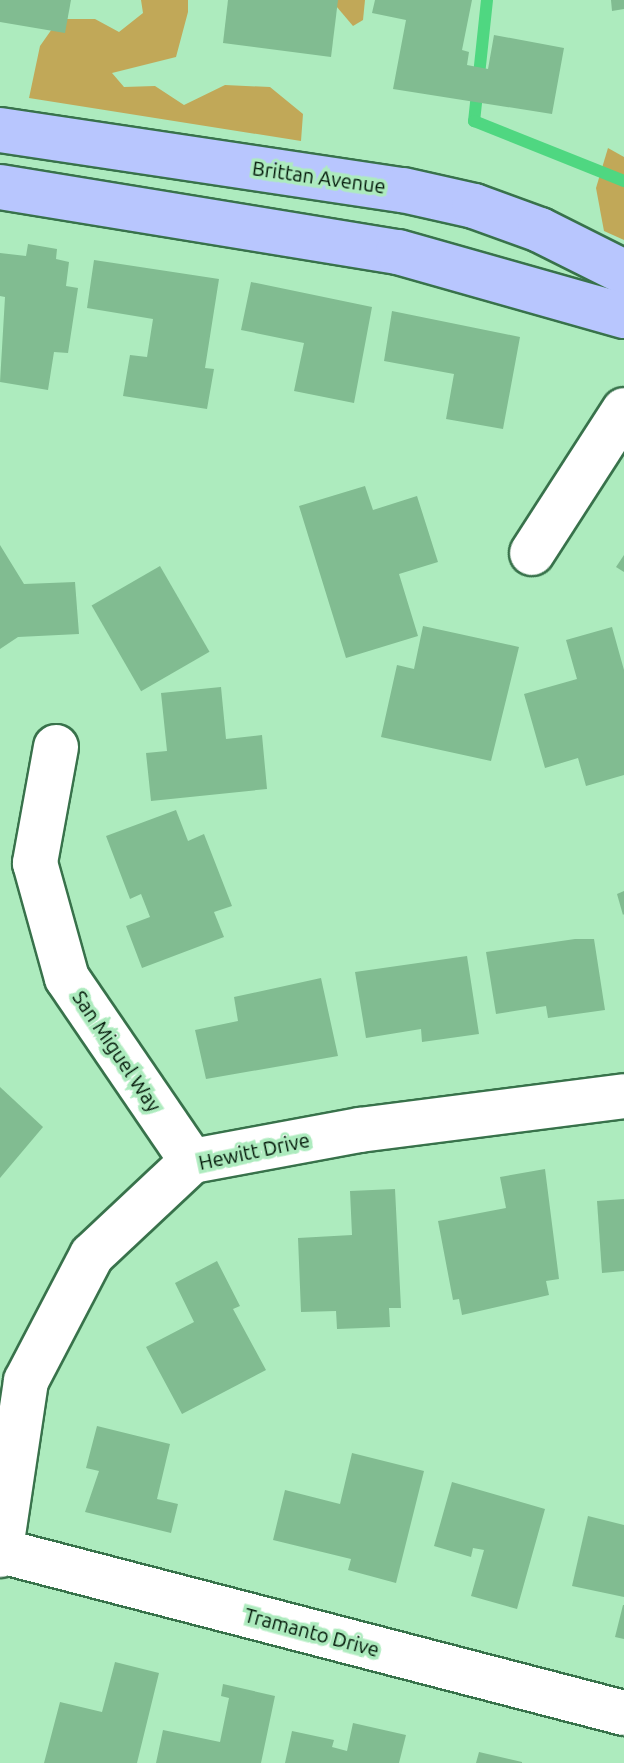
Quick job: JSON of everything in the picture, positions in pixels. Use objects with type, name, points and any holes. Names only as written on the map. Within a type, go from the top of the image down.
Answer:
[{"type":"main road","name":"Brittan Avenue","points":[[0,130],[403,190],[474,206],[540,230],[624,272]]},
{"type":"main road","points":[[0,187],[398,252],[624,316]]},
{"type":"street","points":[[532,553],[624,410]]},
{"type":"street","name":"San Miguel Way","points":[[56,747],[35,863],[67,978],[192,1161]]},
{"type":"street","name":"Hewitt Drive","points":[[0,1553],[26,1381],[92,1255],[192,1161],[360,1130],[624,1096]]},
{"type":"street","name":"Tramanto Drive","points":[[0,1553],[624,1713]]},
{"type":"shaded area","points":[[141,0],[188,0],[188,12],[176,57],[112,73],[124,87],[155,86],[184,105],[225,85],[270,87],[303,114],[301,141],[29,98],[40,46],[59,19],[95,19],[119,32],[143,13]]},
{"type":"shaded area","points":[[331,0],[365,0],[363,20],[353,26]]},
{"type":"shaded area","points":[[608,148],[624,157],[624,240],[604,231],[596,188]]},
{"type":"building","points":[[0,0],[71,0],[65,33],[0,22]]},
{"type":"building","points":[[228,0],[338,0],[331,57],[223,43]]},
{"type":"building","points":[[375,0],[472,0],[462,50],[469,52],[467,65],[488,69],[494,35],[564,48],[552,114],[393,89],[406,20],[372,13]]},
{"type":"building","points":[[611,0],[624,0],[624,9],[612,11]]},
{"type":"building","points":[[28,244],[57,249],[56,259],[69,262],[66,286],[78,288],[68,353],[54,352],[48,390],[0,382],[5,297],[0,296],[0,253],[26,256]]},
{"type":"building","points":[[94,260],[219,279],[205,368],[214,369],[207,409],[123,396],[130,355],[147,357],[153,319],[87,308]]},
{"type":"building","points":[[251,282],[372,307],[354,403],[294,391],[304,343],[241,330]]},
{"type":"building","points":[[392,311],[520,337],[503,429],[446,419],[454,374],[384,361]]},
{"type":"building","points":[[365,486],[373,510],[417,496],[438,562],[399,574],[418,636],[346,658],[299,506]]},
{"type":"building","points":[[0,545],[24,584],[75,582],[79,634],[18,637],[0,649]]},
{"type":"building","points":[[624,555],[624,572],[616,567]]},
{"type":"building","points":[[160,566],[210,652],[141,691],[92,606]]},
{"type":"building","points":[[423,626],[519,647],[491,761],[381,737],[397,665],[414,669]]},
{"type":"building","points":[[612,627],[624,670],[624,775],[586,786],[578,758],[545,768],[524,694],[577,679],[566,640]]},
{"type":"building","points":[[221,687],[226,739],[262,735],[267,789],[151,801],[146,753],[167,751],[161,693]]},
{"type":"building","points":[[176,810],[188,841],[204,834],[232,906],[214,912],[224,937],[142,968],[126,926],[150,917],[141,894],[130,899],[106,836]]},
{"type":"building","points":[[624,891],[624,914],[623,915],[617,894]]},
{"type":"building","points":[[594,939],[605,1010],[548,1018],[546,1006],[496,1014],[486,952]]},
{"type":"building","points":[[467,956],[479,1034],[422,1042],[421,1029],[366,1038],[355,972]]},
{"type":"building","points":[[321,978],[338,1056],[206,1079],[195,1030],[238,1021],[234,997]]},
{"type":"building","points":[[0,1087],[43,1127],[0,1178]]},
{"type":"building","points":[[545,1169],[559,1279],[546,1281],[549,1295],[462,1315],[459,1299],[453,1300],[438,1221],[506,1208],[500,1177]]},
{"type":"building","points":[[395,1189],[401,1308],[389,1308],[390,1327],[337,1329],[336,1311],[301,1312],[298,1238],[352,1235],[350,1191]]},
{"type":"building","points":[[624,1199],[624,1271],[602,1273],[597,1201]]},
{"type":"building","points":[[217,1261],[240,1306],[233,1309],[266,1370],[182,1414],[146,1347],[194,1322],[175,1283]]},
{"type":"building","points":[[97,1426],[170,1444],[157,1499],[178,1504],[171,1533],[85,1512],[99,1471],[86,1468]]},
{"type":"building","points":[[352,1453],[424,1471],[396,1583],[348,1570],[351,1559],[273,1540],[285,1490],[340,1504]]},
{"type":"building","points":[[452,1482],[545,1509],[517,1609],[471,1596],[484,1550],[473,1548],[471,1557],[434,1546]]},
{"type":"building","points":[[588,1516],[624,1525],[624,1597],[572,1586]]},
{"type":"building","points":[[624,1605],[624,1639],[615,1637]]},
{"type":"building","points":[[115,1662],[159,1673],[137,1763],[44,1763],[60,1702],[102,1712]]},
{"type":"building","points":[[223,1684],[275,1696],[261,1763],[156,1763],[163,1730],[220,1742],[229,1698],[221,1696]]},
{"type":"building","points":[[353,1723],[406,1735],[399,1763],[285,1763],[292,1731],[334,1740],[332,1747],[347,1751]]},
{"type":"building","points":[[479,1752],[522,1762],[522,1763],[476,1763]]},
{"type":"waterway","points":[[487,0],[474,121],[624,181]]}]
